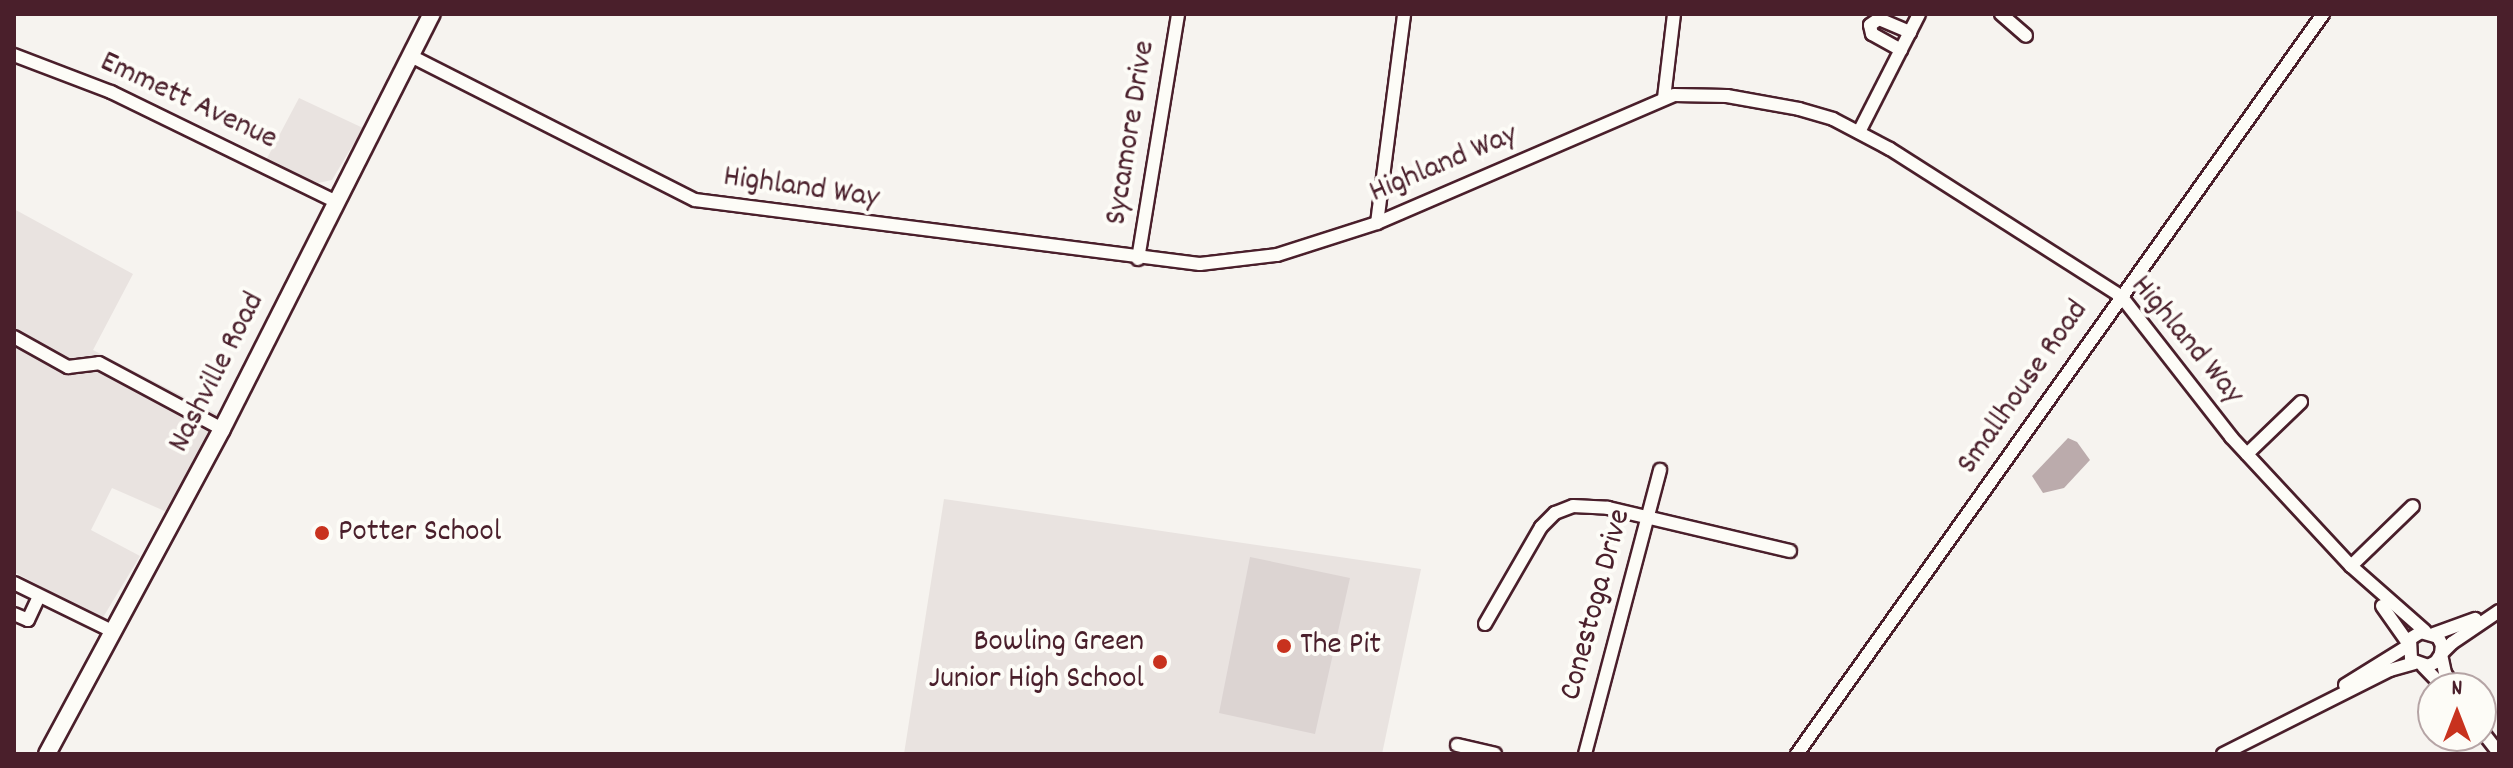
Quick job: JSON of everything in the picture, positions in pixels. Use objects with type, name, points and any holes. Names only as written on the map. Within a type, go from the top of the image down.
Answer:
[{"type":"main road","name":"Nashville Road","points":[[47,754],[222,429],[432,14]]},
{"type":"street","name":"Sycamore Drive","points":[[1138,259],[1178,14]]},
{"type":"street","points":[[1377,223],[1404,14]]},
{"type":"street","points":[[1664,98],[1674,14]]},
{"type":"street","points":[[1859,132],[1919,14]]},
{"type":"street","points":[[2001,14],[2026,36]]},
{"type":"street","name":"Smallhouse Road","points":[[1797,754],[2323,14]]},
{"type":"street","points":[[1901,50],[1872,34],[1870,25],[1879,19],[1910,32]]},
{"type":"street","name":"Emmett Avenue","points":[[14,55],[111,92],[337,202]]},
{"type":"street","name":"Highland Way","points":[[411,56],[695,200],[1138,259],[1246,262],[1377,223],[1664,98],[1700,93],[1770,102],[1859,132],[2121,296],[2247,454],[2351,566],[2419,664]]},
{"type":"street","points":[[14,337],[68,367],[99,363],[222,429]]},
{"type":"street","points":[[2247,454],[2301,402]]},
{"type":"street","name":"Conestoga Drive","points":[[1585,754],[1660,470]]},
{"type":"street","points":[[2351,566],[2413,506]]},
{"type":"street","points":[[1485,624],[1541,527],[1569,507],[1599,507],[1790,551]]},
{"type":"street","name":"Highland Way","points":[[2351,566],[2430,633]]},
{"type":"street","points":[[14,583],[114,632]]},
{"type":"street","points":[[14,614],[28,620],[39,596]]},
{"type":"street","points":[[2267,732],[2408,644],[2430,633],[2452,631],[2499,608]]},
{"type":"street","points":[[2223,754],[2441,654],[2499,608]]},
{"type":"street","points":[[2430,633],[2448,672]]},
{"type":"street","points":[[2419,664],[2427,672]]},
{"type":"street","points":[[1457,745],[1495,754]]},
{"type":"shaded area","points":[[299,98],[363,128],[332,180],[318,183],[265,162]]},
{"type":"shaded area","points":[[14,209],[133,274],[93,350],[227,419],[176,516],[112,488],[91,530],[140,556],[102,619],[14,572]]},
{"type":"shaded area","points":[[2068,438],[2077,442],[2090,460],[2064,488],[2043,493],[2032,476]]},
{"type":"shaded area","name":"Bowling Green Junior High School","points":[[944,499],[1421,569],[1382,754],[904,754]]},
{"type":"shaded area","name":"The Pit","points":[[1250,557],[1350,578],[1315,734],[1219,713]]},
{"type":"place","name":"Potter School","points":[[322,533]]},
{"type":"place","name":"The Pit","points":[[1284,646]]},
{"type":"place","name":"Bowling Green Junior High School","points":[[1160,662]]}]
